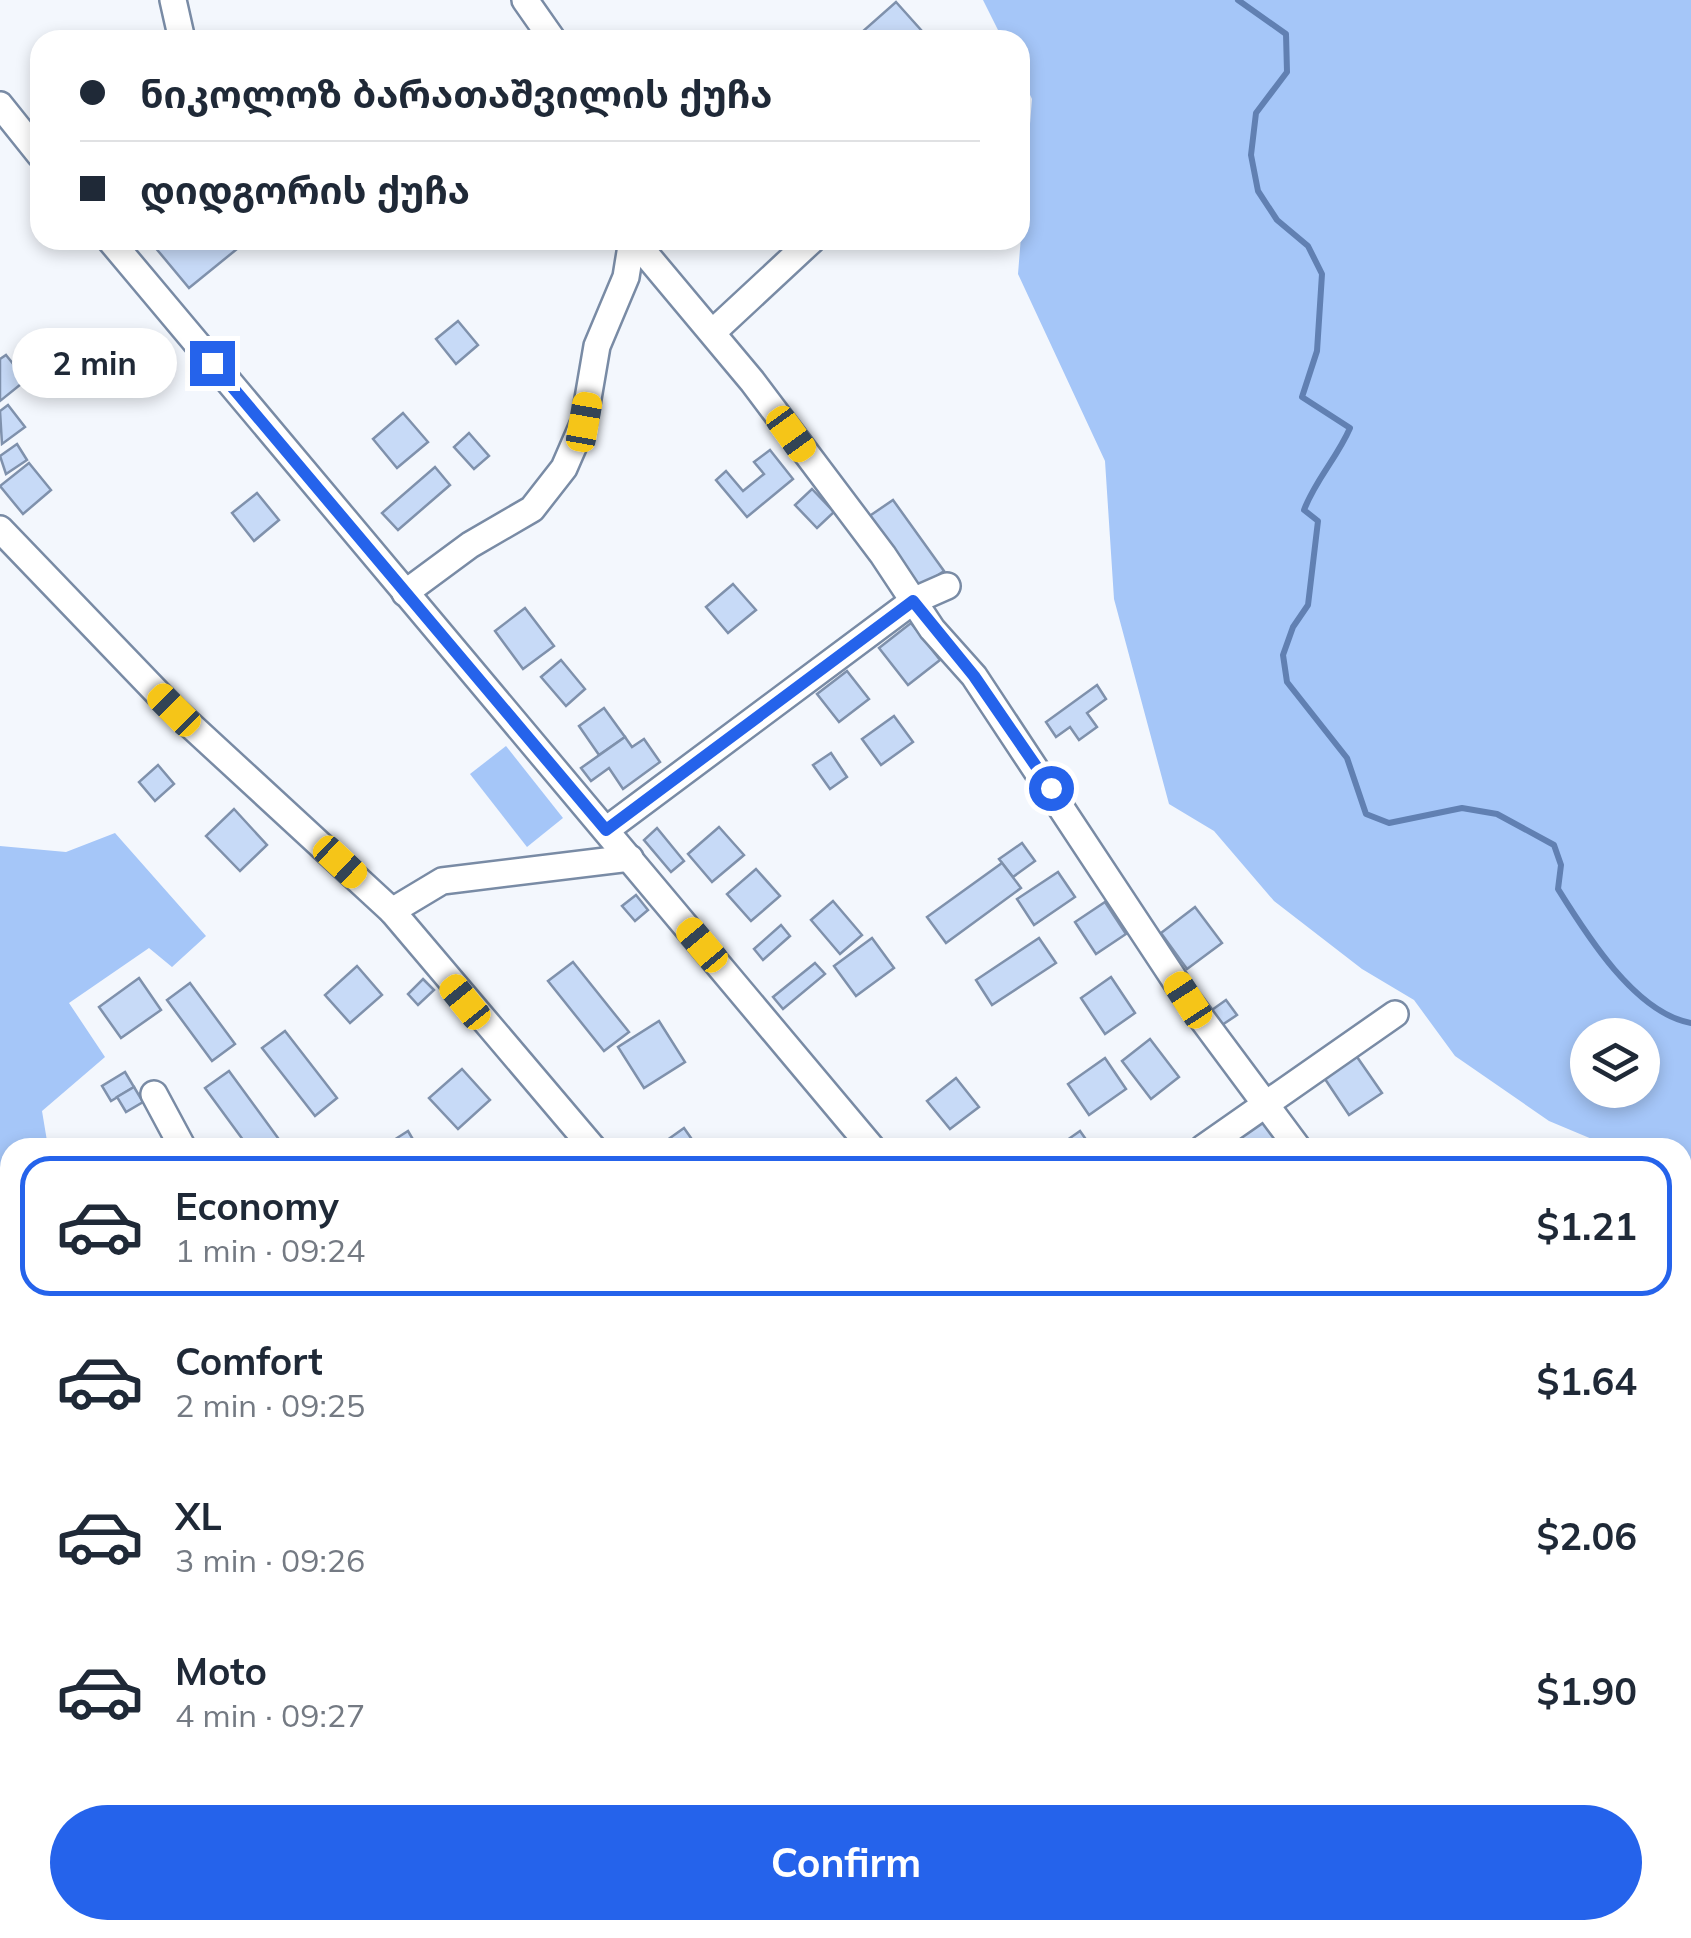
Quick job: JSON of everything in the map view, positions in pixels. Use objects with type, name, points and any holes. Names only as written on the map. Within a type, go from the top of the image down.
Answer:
[{"type":"street","points":[[173,0],[180,30]]},
{"type":"street","points":[[525,0],[545,30]]},
{"type":"street","points":[[0,105],[30,142]]},
{"type":"street","points":[[122,250],[405,594],[864,1138]]},
{"type":"street","points":[[405,594],[470,546],[532,509],[564,468],[584,422],[597,346],[626,277],[631,250]]},
{"type":"street","points":[[642,250],[714,332],[884,555],[913,601],[974,676],[1188,1000],[1291,1138]]},
{"type":"street","points":[[714,332],[801,250]]},
{"type":"street","points":[[0,529],[174,710],[392,911],[585,1138]]},
{"type":"street","points":[[606,830],[913,601],[947,586]]},
{"type":"street","points":[[392,911],[442,882],[630,858]]},
{"type":"street","points":[[1217,1138],[1395,1014]]},
{"type":"street","points":[[154,1094],[178,1138]]},
{"type":"shaded area","points":[[983,0],[1691,0],[1691,1138],[1590,1138],[1549,1121],[1455,1056],[1414,1000],[1362,969],[1274,901],[1214,831],[1169,804],[1114,599],[1105,461],[1018,274],[1020,250],[1030,250],[1030,30],[998,30]]},
{"type":"shaded area","points":[[506,746],[563,818],[527,847],[470,774]]},
{"type":"shaded area","points":[[115,833],[206,936],[172,967],[149,948],[69,1003],[105,1057],[42,1111],[46,1138],[0,1138],[0,846],[66,852]]},
{"type":"building","points":[[896,2],[921,30],[864,30]]},
{"type":"building","points":[[157,250],[236,250],[189,288]]},
{"type":"building","points":[[458,321],[478,345],[456,364],[436,339]]},
{"type":"building","points":[[6,355],[26,380],[0,401],[0,359]]},
{"type":"building","points":[[8,405],[25,427],[2,444],[0,411]]},
{"type":"building","points":[[403,413],[428,442],[397,468],[373,439]]},
{"type":"building","points":[[469,433],[489,456],[474,469],[454,447]]},
{"type":"building","points":[[17,444],[27,460],[6,474],[0,456]]},
{"type":"building","points":[[770,450],[793,479],[747,517],[716,480],[726,471],[743,491],[764,474],[754,462]]},
{"type":"building","points":[[29,463],[51,490],[23,514],[0,486]]},
{"type":"building","points":[[435,467],[450,485],[398,530],[382,513]]},
{"type":"building","points":[[812,489],[834,512],[817,528],[795,505]]},
{"type":"building","points":[[257,493],[279,520],[254,541],[232,513]]},
{"type":"building","points":[[893,500],[944,571],[919,588],[868,517]]},
{"type":"building","points":[[733,584],[756,610],[728,633],[706,607]]},
{"type":"building","points":[[525,608],[554,646],[523,669],[495,631]]},
{"type":"building","points":[[911,623],[940,660],[908,685],[879,648]]},
{"type":"building","points":[[561,660],[585,689],[566,706],[541,677]]},
{"type":"building","points":[[847,671],[869,699],[839,722],[817,694]]},
{"type":"building","points":[[1097,685],[1106,699],[1087,713],[1097,727],[1079,740],[1070,727],[1056,737],[1046,722]]},
{"type":"building","points":[[604,708],[625,737],[599,755],[579,726]]},
{"type":"building","points":[[894,716],[913,742],[881,765],[862,739]]},
{"type":"building","points":[[625,737],[632,747],[644,739],[660,762],[623,789],[609,768],[591,781],[581,768]]},
{"type":"building","points":[[831,753],[847,777],[830,789],[813,765]]},
{"type":"building","points":[[158,765],[174,784],[155,801],[139,782]]},
{"type":"building","points":[[234,809],[267,845],[240,871],[206,836]]},
{"type":"building","points":[[719,827],[744,855],[712,882],[688,854]]},
{"type":"building","points":[[657,828],[684,861],[671,872],[644,840]]},
{"type":"building","points":[[1022,843],[1035,861],[1013,877],[999,859]]},
{"type":"building","points":[[1002,863],[1021,888],[946,943],[927,917]]},
{"type":"building","points":[[756,869],[780,896],[751,921],[727,894]]},
{"type":"building","points":[[1058,872],[1075,897],[1034,925],[1017,899]]},
{"type":"building","points":[[636,895],[648,910],[635,921],[622,906]]},
{"type":"building","points":[[833,901],[862,935],[840,954],[811,920]]},
{"type":"building","points":[[1105,902],[1126,934],[1096,954],[1075,922]]},
{"type":"building","points":[[1195,907],[1222,943],[1187,969],[1161,933]]},
{"type":"building","points":[[781,925],[790,936],[763,960],[754,949]]},
{"type":"building","points":[[872,938],[894,968],[856,996],[834,966]]},
{"type":"building","points":[[1039,938],[1056,963],[992,1005],[976,980]]},
{"type":"building","points":[[573,962],[629,1032],[604,1051],[548,981]]},
{"type":"building","points":[[815,963],[825,974],[783,1009],[773,997]]},
{"type":"building","points":[[357,966],[382,995],[350,1023],[325,995]]},
{"type":"building","points":[[1111,977],[1135,1013],[1105,1034],[1081,998]]},
{"type":"building","points":[[139,978],[161,1010],[121,1038],[99,1007]]},
{"type":"building","points":[[423,979],[434,990],[418,1005],[408,994]]},
{"type":"building","points":[[190,983],[235,1044],[212,1061],[167,1000]]},
{"type":"building","points":[[1226,1000],[1237,1015],[1219,1027],[1209,1012]]},
{"type":"building","points":[[659,1021],[685,1062],[644,1088],[618,1047]]},
{"type":"building","points":[[285,1031],[337,1098],[315,1116],[262,1048]]},
{"type":"building","points":[[1150,1039],[1179,1077],[1151,1099],[1122,1061]]},
{"type":"building","points":[[1355,1054],[1382,1093],[1349,1115],[1323,1076]]},
{"type":"building","points":[[1105,1058],[1126,1089],[1089,1115],[1068,1084]]},
{"type":"building","points":[[462,1069],[490,1100],[458,1129],[429,1098]]},
{"type":"building","points":[[229,1071],[278,1138],[242,1138],[205,1088]]},
{"type":"building","points":[[125,1072],[134,1087],[111,1101],[102,1086]]},
{"type":"building","points":[[956,1078],[979,1107],[950,1129],[927,1101]]},
{"type":"building","points":[[134,1087],[143,1102],[126,1112],[117,1097]]},
{"type":"building","points":[[1266,1118],[1279,1136],[1276,1138],[1240,1137]]},
{"type":"building","points":[[684,1128],[691,1138],[670,1138]]},
{"type":"waterway","points":[[1238,0],[1286,34],[1287,72],[1256,113],[1251,155],[1258,191],[1277,220],[1308,246],[1322,274],[1317,351],[1302,397],[1350,428],[1304,510],[1318,521],[1308,605],[1293,627],[1283,655],[1287,682],[1347,758],[1366,814],[1389,823],[1462,808],[1497,814],[1554,845],[1561,865],[1558,889],[1598,949],[1651,1004],[1691,1023]]},
{"type":"route","points":[[212,363],[606,830],[841,659],[913,601],[974,676],[1051,788]]}]
